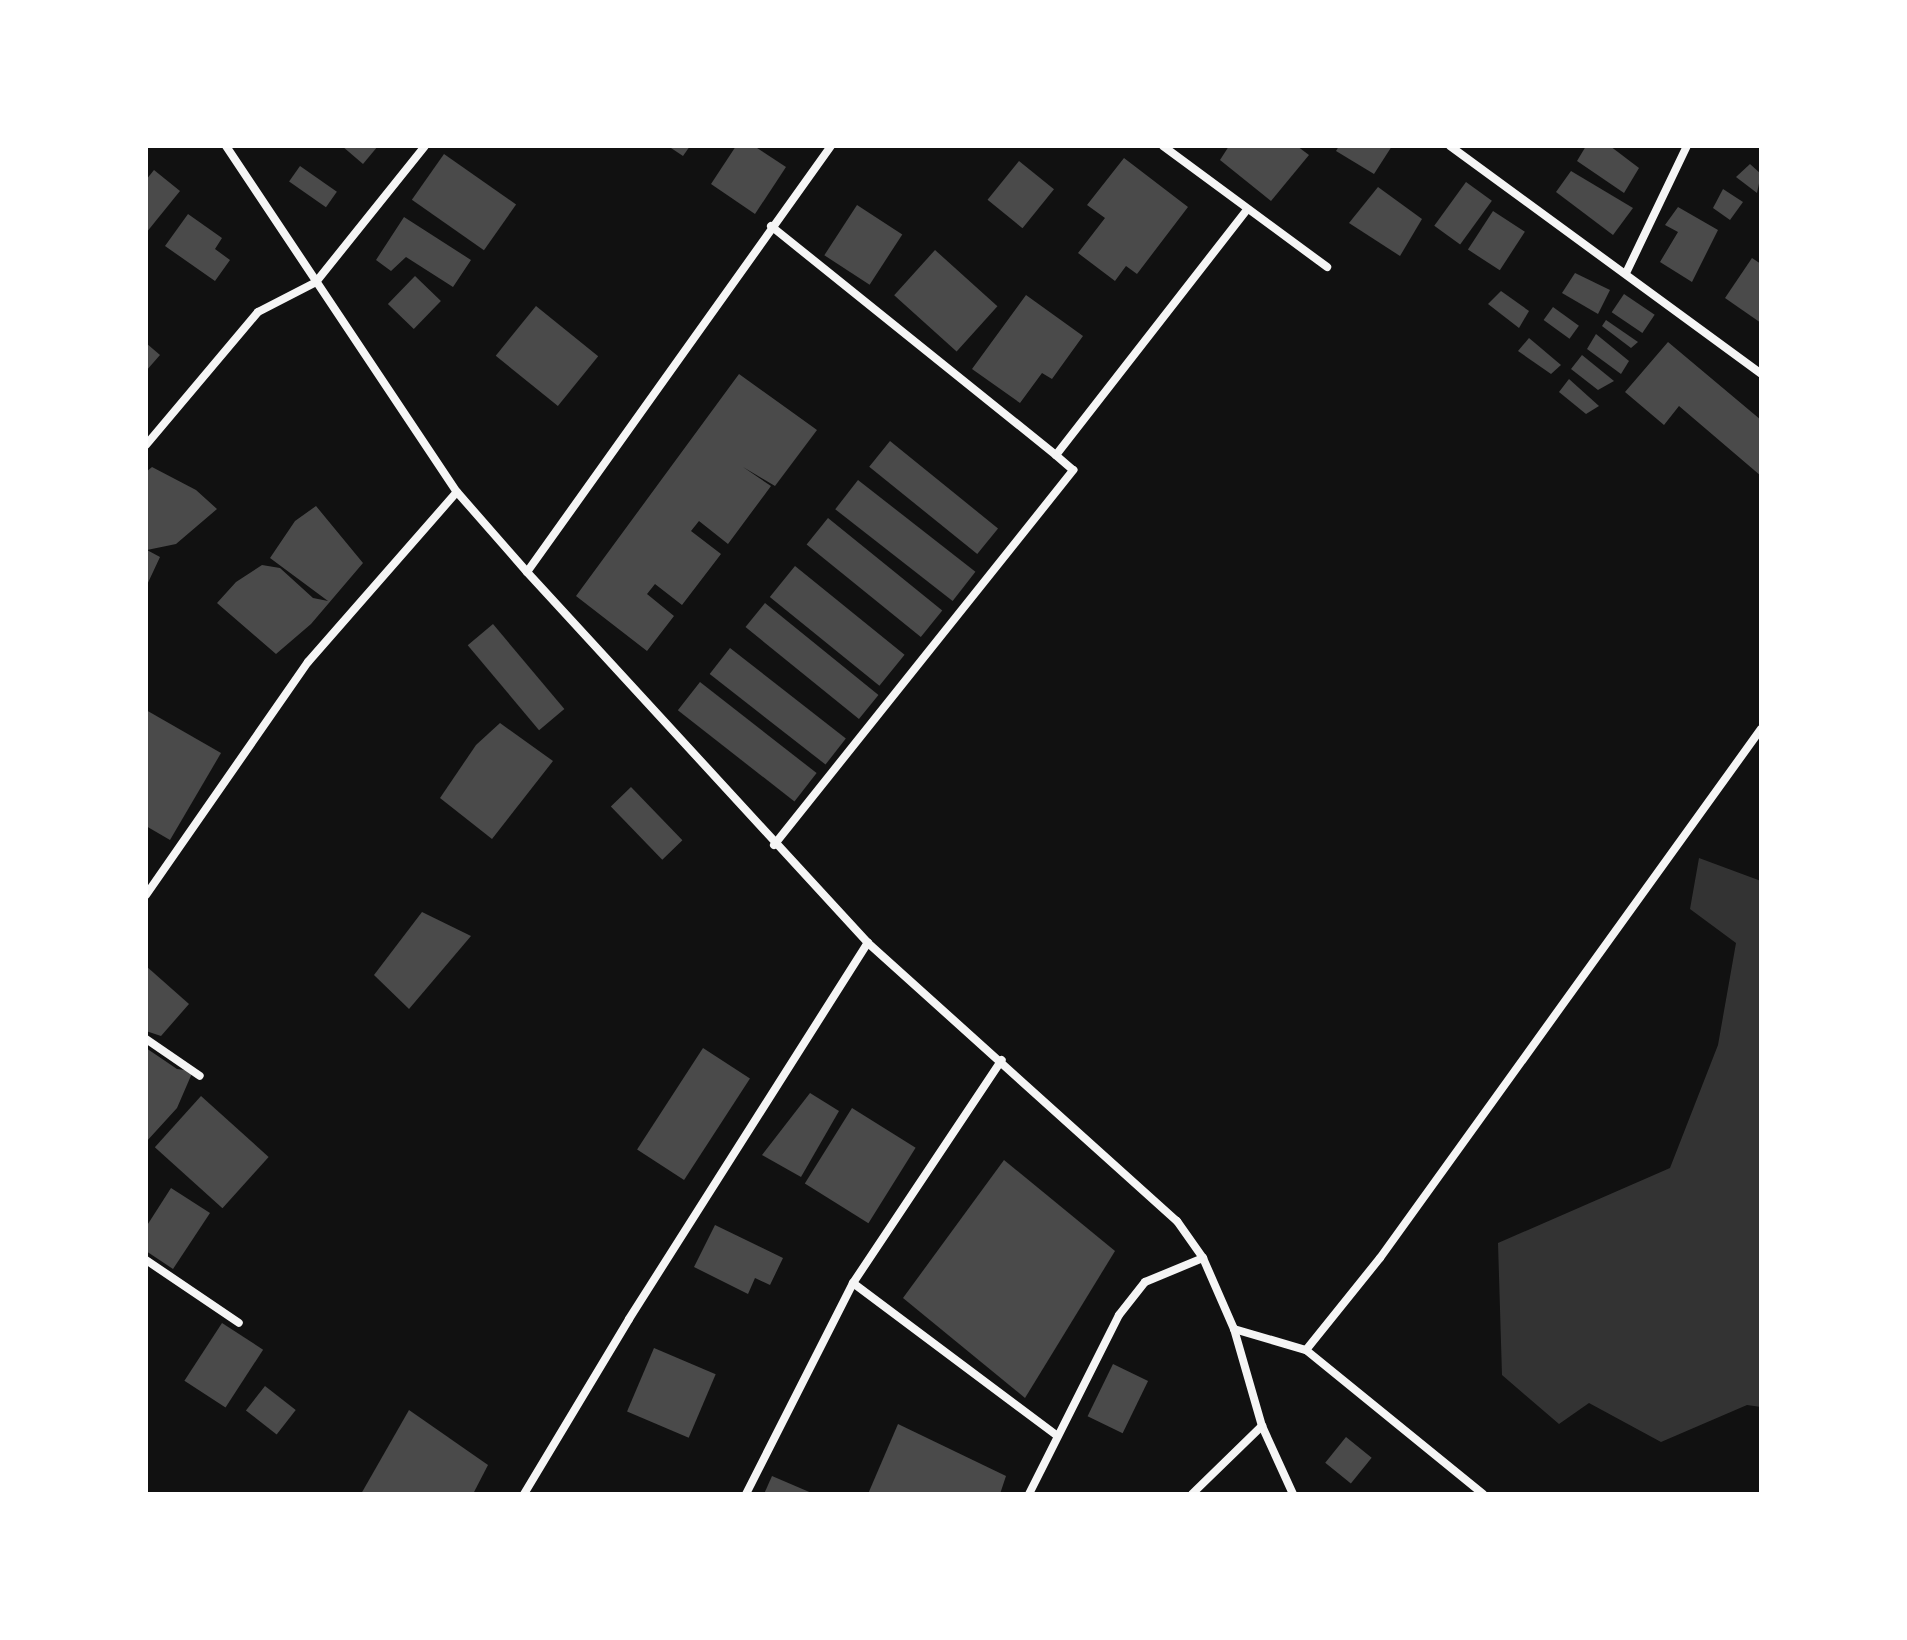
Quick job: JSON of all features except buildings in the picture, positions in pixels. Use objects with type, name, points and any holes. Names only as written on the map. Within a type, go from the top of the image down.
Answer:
[{"type":"street","points":[[226,146],[457,492],[527,572],[774,845],[868,943],[1002,1060],[1177,1221],[1203,1258],[1234,1329],[1262,1426],[1293,1494]]},
{"type":"street","points":[[146,445],[258,312],[316,282],[425,146]]},
{"type":"street","points":[[527,572],[831,146]]},
{"type":"street","points":[[1163,146],[1327,267]]},
{"type":"street","points":[[1450,146],[1627,271],[1761,374]]},
{"type":"street","points":[[1627,271],[1687,146]]},
{"type":"street","points":[[1056,455],[1247,210]]},
{"type":"street","points":[[771,226],[1073,470],[774,845]]},
{"type":"street","points":[[146,895],[308,662],[457,492]]},
{"type":"street","points":[[1306,1350],[1380,1258],[1761,729]]},
{"type":"street","points":[[524,1494],[629,1319],[868,943]]},
{"type":"street","points":[[146,1039],[200,1076]]},
{"type":"street","points":[[746,1494],[853,1283],[1002,1060]]},
{"type":"street","points":[[1029,1494],[1119,1315],[1145,1282],[1203,1258]]},
{"type":"street","points":[[146,1260],[239,1323]]},
{"type":"street","points":[[853,1283],[1056,1435]]},
{"type":"street","points":[[1234,1329],[1306,1350],[1483,1494]]},
{"type":"street","points":[[1192,1494],[1262,1426]]},
{"type":"shaded area","points":[[1699,858],[1761,881],[1761,1407],[1747,1405],[1661,1442],[1589,1403],[1559,1424],[1502,1375],[1498,1243],[1670,1168],[1718,1045],[1736,943],[1690,909]]}]
